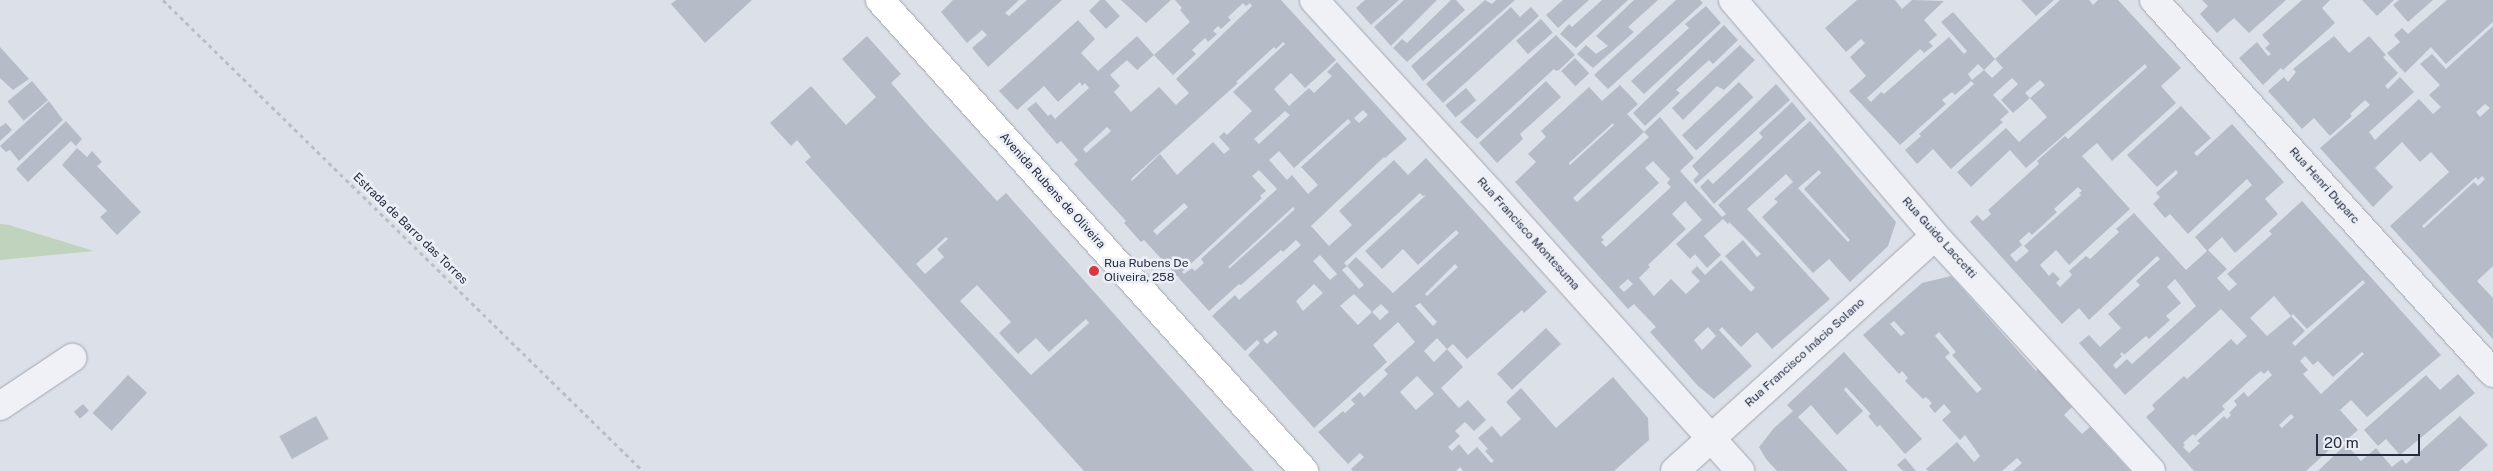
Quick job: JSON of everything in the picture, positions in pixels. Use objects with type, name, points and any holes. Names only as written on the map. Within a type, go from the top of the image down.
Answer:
[{"type":"main road","name":"Avenida Rubens de Oliveira","points":[[880,0],[1304,471]]},
{"type":"street","name":"Rua Francisco Montesuma","points":[[1314,0],[1492,193],[1740,471]]},
{"type":"street","name":"Rua Guido Laccetti","points":[[1733,0],[1935,236],[2152,471]]},
{"type":"street","name":"Rua Henri Duparc","points":[[2154,0],[2493,373]]},
{"type":"street","name":"Rua Francisco Inácio Solano","points":[[1675,471],[1935,236]]},
{"type":"street","points":[[0,406],[72,358]]},
{"type":"path","name":"Estrada de Barro das Torres","points":[[163,0],[644,471]]},
{"type":"green space","points":[[0,224],[9,225],[94,251],[0,260]]},
{"type":"building","points":[[676,0],[752,0],[705,43],[671,4]]},
{"type":"building","points":[[953,0],[1019,0],[1005,13],[1009,16],[1027,0],[1062,0],[988,67],[972,48],[987,35],[982,30],[967,43],[941,12]]},
{"type":"building","points":[[1100,0],[1105,0],[1120,16],[1106,29],[1089,11]]},
{"type":"building","points":[[1121,0],[1171,0],[1146,23]]},
{"type":"building","points":[[1175,0],[1281,0],[1336,60],[1305,88],[1291,73],[1274,89],[1289,106],[1309,88],[1314,93],[1332,76],[1327,72],[1337,62],[1407,139],[1384,157],[1311,226],[1329,246],[1352,225],[1339,211],[1394,160],[1408,175],[1426,158],[1547,292],[1524,313],[1522,310],[1467,359],[1453,344],[1447,349],[1463,367],[1441,388],[1459,408],[1468,400],[1486,420],[1474,431],[1465,422],[1455,431],[1460,436],[1448,447],[1452,451],[1459,444],[1468,455],[1477,447],[1491,463],[1494,461],[1485,451],[1488,449],[1478,438],[1492,426],[1501,437],[1521,419],[1506,402],[1521,388],[1556,428],[1613,377],[1648,418],[1649,440],[1614,471],[1463,471],[1460,467],[1456,471],[1353,471],[1351,469],[1364,457],[1360,453],[1348,464],[1318,432],[1343,411],[1345,413],[1355,404],[1351,400],[1360,392],[1364,397],[1388,374],[1384,370],[1415,342],[1398,322],[1373,345],[1387,362],[1314,428],[1248,355],[1260,343],[1257,340],[1245,351],[1212,316],[1235,295],[1239,300],[1301,245],[1296,240],[1283,252],[1281,250],[1209,311],[1144,240],[1141,242],[1124,223],[1126,221],[1074,164],[1078,160],[1061,141],[1057,144],[1027,109],[1036,102],[1048,116],[1051,114],[1055,119],[1089,88],[1085,83],[1082,86],[1080,82],[1058,102],[1044,86],[1017,110],[999,91],[1078,20],[1095,39],[1081,53],[1098,71],[1137,36],[1154,55],[1190,22],[1180,10],[1182,8]],"holes":[[[1243,3],[1246,6],[1250,3],[1252,6],[1176,79],[1189,93],[1176,105],[1159,87],[1131,112],[1114,92],[1120,86],[1110,75],[1127,60],[1137,70],[1154,55],[1173,75],[1196,54],[1192,50],[1205,38],[1208,42],[1217,34],[1213,31],[1218,26],[1221,29],[1231,20],[1228,17]],[[1283,42],[1285,44],[1233,92],[1252,111],[1227,135],[1224,132],[1219,137],[1230,149],[1224,154],[1213,142],[1177,175],[1160,154],[1132,181],[1131,179],[1238,83],[1236,82],[1274,47],[1276,49]],[[1363,110],[1368,115],[1359,123],[1354,118]],[[1285,111],[1290,115],[1259,144],[1254,139]],[[1348,119],[1351,122],[1301,167],[1318,185],[1308,194],[1292,175],[1287,180],[1269,160],[1279,151],[1294,168]],[[1107,127],[1111,131],[1086,153],[1083,149]],[[1259,170],[1277,189],[1201,259],[1204,263],[1195,271],[1192,268],[1184,274],[1182,272],[1262,198],[1260,196],[1266,191],[1252,176]],[[1420,193],[1423,196],[1426,195],[1365,251],[1382,269],[1403,249],[1418,265],[1456,230],[1459,233],[1393,293],[1356,257],[1347,266],[1344,263]],[[1184,203],[1188,207],[1157,235],[1153,231]],[[1293,207],[1295,209],[1230,268],[1228,267]],[[1320,255],[1337,274],[1330,280],[1313,261]],[[1455,264],[1458,267],[1427,296],[1425,294]],[[1347,266],[1364,285],[1359,289],[1342,270]],[[1314,284],[1323,293],[1303,311],[1296,301]],[[1354,294],[1372,312],[1358,325],[1340,306]],[[1420,303],[1437,322],[1433,326],[1415,306]],[[1381,304],[1389,312],[1380,320],[1372,312]],[[1275,330],[1278,334],[1267,344],[1263,340]],[[1437,338],[1447,349],[1434,362],[1424,351]],[[1417,376],[1434,394],[1416,410],[1400,392]]]},
{"type":"building","points":[[1365,0],[1399,0],[1371,25],[1356,8]]},
{"type":"building","points":[[1404,0],[1437,0],[1391,46],[1374,27]]},
{"type":"building","points":[[1451,0],[1456,0],[1465,10],[1407,62],[1393,48],[1402,39],[1407,43]]},
{"type":"building","points":[[1485,0],[1492,4],[1496,0],[1515,0],[1423,81],[1411,66]]},
{"type":"building","points":[[1563,0],[1589,0],[1558,28],[1546,15]]},
{"type":"building","points":[[1602,0],[1628,0],[1576,48],[1560,34],[1569,24],[1572,27]]},
{"type":"building","points":[[1634,0],[1658,0],[1628,27],[1634,32],[1593,68],[1577,54],[1586,45],[1596,54],[1608,46],[1596,36]]},
{"type":"building","points":[[1676,0],[1700,0],[1703,3],[1608,89],[1594,75]]},
{"type":"building","points":[[1857,0],[1895,0],[1902,9],[1912,0],[1944,1],[1924,20],[1937,35],[1929,42],[1933,46],[1924,53],[1920,49],[1867,98],[1871,102],[1881,92],[1884,94],[1949,37],[1964,54],[1967,51],[1941,22],[1953,12],[1995,59],[2060,0],[2089,0],[2093,5],[2098,0],[2118,0],[2181,68],[2161,86],[2176,103],[2112,161],[2097,143],[2082,156],[2130,209],[2069,265],[2056,250],[2040,265],[2049,276],[2053,272],[2060,279],[2056,283],[2060,287],[2072,275],[2069,271],[2086,256],[2090,259],[2119,232],[2116,229],[2134,213],[2186,270],[2207,251],[2195,237],[2252,185],[2247,179],[2188,234],[2170,214],[2165,218],[2153,204],[2160,197],[2156,193],[2178,173],[2176,170],[2157,187],[2127,155],[2181,106],[2211,138],[2194,153],[2197,156],[2232,124],[2284,182],[2265,199],[2278,214],[2235,253],[2222,237],[2208,250],[2227,269],[2217,278],[2229,291],[2237,284],[2227,274],[2272,234],[2269,231],[2302,201],[2441,355],[2367,417],[2351,400],[2340,410],[2358,430],[2344,442],[2341,439],[2306,471],[2194,471],[2146,417],[2155,409],[2152,405],[2184,376],[2187,379],[2231,339],[2237,345],[2247,336],[2221,309],[2125,395],[2079,343],[2089,335],[2100,347],[2121,328],[2108,314],[2140,285],[2136,281],[2160,259],[2157,256],[2089,320],[2079,308],[2062,324],[1970,222],[1977,215],[1983,221],[1991,214],[1988,210],[2039,164],[2037,161],[2065,136],[2068,139],[2147,67],[2145,64],[2026,168],[2010,150],[1971,187],[1957,172],[2006,128],[2019,142],[2047,117],[2030,98],[2013,113],[2001,100],[2018,84],[2012,78],[1993,95],[2009,112],[2000,120],[2003,122],[1951,169],[1933,149],[1917,164],[1905,150],[1921,136],[1919,134],[1974,84],[1971,81],[1955,95],[1952,92],[1942,100],[1946,104],[1900,145],[1849,91],[1866,76],[1850,57],[1865,43],[1861,39],[1846,52],[1825,28]],"holes":[[[1995,59],[2003,68],[1992,78],[1984,70]],[[1978,64],[1984,70],[1972,80],[1968,74]],[[2040,80],[2045,85],[2030,98],[2025,93]],[[2078,187],[2082,191],[2079,193],[2081,195],[2024,246],[2029,251],[2016,262],[2010,255],[2022,245],[2019,241],[2029,232],[2032,235],[2057,212],[2054,209]],[[2175,279],[2196,306],[2132,364],[2127,359],[2116,369],[2113,365],[2122,356],[2120,354],[2122,352],[2124,355],[2146,336],[2149,339],[2170,320],[2166,316],[2181,303],[2167,287]],[[2363,280],[2365,283],[2295,346],[2292,343],[2305,331],[2291,316],[2293,314],[2307,329]],[[2274,296],[2291,316],[2267,336],[2250,318]],[[2362,352],[2364,354],[2321,394],[2303,374],[2308,370],[2300,361],[2305,356],[2313,365],[2318,361],[2333,377]],[[2268,370],[2272,375],[2248,397],[2244,392],[2234,401],[2237,405],[2229,413],[2231,415],[2227,419],[2224,416],[2197,441],[2200,443],[2189,453],[2183,447],[2185,445],[2183,443],[2193,434],[2195,436],[2225,409],[2222,406],[2261,371],[2264,374]],[[2291,414],[2294,417],[2282,428],[2279,425]]]},
{"type":"building","points":[[2021,0],[2054,0],[2036,16]]},
{"type":"building","points":[[2202,0],[2286,0],[2249,33],[2234,18],[2217,33],[2200,14],[2208,6]]},
{"type":"building","points":[[2302,0],[2330,0],[2322,8],[2335,23],[2283,70],[2281,68],[2263,85],[2239,58],[2257,42],[2268,56],[2271,54],[2265,48],[2270,44],[2262,35]]},
{"type":"building","points":[[2362,0],[2394,0],[2377,16]]},
{"type":"building","points":[[2399,0],[2433,0],[2408,22],[2393,5]]},
{"type":"building","points":[[2447,0],[2493,0],[2493,22],[2446,64],[2431,47],[2405,73],[2387,53],[2400,42],[2394,35],[2402,28],[2408,34]]},
{"type":"building","points":[[1706,6],[1721,23],[1644,94],[1631,81],[1689,28],[1685,24]]},
{"type":"building","points":[[1511,7],[1520,17],[1531,7],[1539,16],[1443,103],[1426,84]]},
{"type":"building","points":[[1541,19],[1553,33],[1528,54],[1516,41]]},
{"type":"building","points":[[1724,25],[1738,40],[1713,64],[1709,60],[1676,90],[1680,93],[1645,126],[1633,113]]},
{"type":"building","points":[[2493,26],[2493,266],[2477,281],[2493,298],[2493,339],[2390,226],[2449,172],[2431,152],[2420,162],[2402,142],[2375,168],[2393,187],[2373,207],[2320,148],[2370,105],[2365,100],[2350,114],[2352,116],[2330,136],[2314,118],[2302,129],[2268,91],[2284,77],[2288,82],[2296,72],[2293,69],[2334,36],[2349,53],[2369,36],[2386,55],[2383,57],[2398,73],[2385,86],[2388,89],[2400,77],[2414,92],[2369,132],[2375,140],[2419,99],[2433,114],[2441,107],[2429,95],[2440,85],[2420,64],[2432,54],[2446,69]],"holes":[[[2485,104],[2490,108],[2480,117],[2476,112]],[[2482,176],[2485,179],[2478,186],[2474,182],[2424,228],[2422,226],[2476,177],[2478,180]]]},
{"type":"building","points":[[1556,35],[1575,55],[1559,70],[1556,71],[1554,69],[1477,139],[1460,122]]},
{"type":"building","points":[[867,36],[901,74],[891,83],[925,122],[997,201],[1006,193],[1254,471],[1084,471],[805,162],[811,157],[797,140],[791,146],[770,123],[811,86],[846,125],[876,97],[842,59]],"holes":[[[946,237],[948,239],[937,249],[944,257],[925,274],[916,264]],[[977,285],[1011,322],[999,333],[1018,354],[1036,338],[1049,352],[1086,319],[1089,323],[1031,375],[960,301]]]},
{"type":"building","points":[[1740,45],[1755,60],[1724,90],[1717,86],[1683,120],[1672,108]]},
{"type":"building","points":[[0,47],[29,79],[13,90],[0,78]]},
{"type":"building","points":[[1575,58],[1589,73],[1575,86],[1561,71]]},
{"type":"building","points":[[32,81],[48,100],[24,121],[7,102]]},
{"type":"building","points":[[1546,81],[1561,97],[1520,134],[1523,139],[1497,163],[1479,143]]},
{"type":"building","points":[[1739,82],[1753,97],[1696,151],[1682,135]]},
{"type":"building","points":[[1776,84],[1790,100],[1696,184],[1693,180],[1699,174],[1692,166]]},
{"type":"building","points":[[1620,85],[1638,104],[1627,114],[1644,132],[1660,117],[1694,158],[1680,171],[1722,217],[1726,214],[1718,205],[1810,121],[1896,222],[1888,246],[1850,282],[1829,259],[1813,273],[1762,217],[1778,202],[1774,199],[1793,182],[1786,174],[1747,209],[1830,299],[1772,349],[1757,332],[1741,347],[1722,327],[1719,330],[1752,366],[1714,399],[1698,386],[1650,332],[1656,327],[1634,304],[1628,309],[1515,182],[1536,162],[1528,154],[1546,137],[1541,131],[1589,87],[1602,101]],"holes":[[[1613,123],[1614,125],[1570,165],[1569,163]],[[1644,132],[1649,137],[1577,202],[1573,198]],[[1653,161],[1670,179],[1667,183],[1671,187],[1606,247],[1601,242],[1604,240],[1601,237],[1659,183],[1645,168]],[[1819,170],[1821,173],[1804,189],[1850,240],[1848,242],[1798,188]],[[1685,201],[1702,220],[1676,244],[1690,259],[1695,254],[1707,268],[1721,255],[1704,236],[1723,219],[1728,224],[1729,222],[1761,254],[1757,257],[1743,240],[1725,256],[1755,288],[1751,292],[1721,260],[1705,275],[1697,266],[1691,272],[1700,281],[1686,294],[1671,279],[1654,296],[1639,278],[1650,267],[1648,265],[1686,229],[1672,214]],[[1628,279],[1633,284],[1624,292],[1619,287]],[[1708,327],[1716,336],[1702,350],[1694,340]]]},
{"type":"building","points":[[1466,88],[1476,100],[1456,118],[1445,105]]},
{"type":"building","points":[[49,101],[63,120],[19,161],[10,150],[6,152],[0,146]]},
{"type":"building","points":[[1792,102],[1806,119],[1714,204],[1700,187],[1708,179],[1713,184],[1763,137],[1759,133]]},
{"type":"building","points":[[66,121],[82,139],[76,146],[71,141],[28,182],[16,169]]},
{"type":"building","points":[[6,123],[12,130],[0,141],[0,127]]},
{"type":"building","points":[[77,148],[87,157],[92,151],[102,162],[97,166],[141,212],[117,235],[100,217],[107,211],[62,165]]},
{"type":"building","points":[[1951,276],[2036,371],[2038,369],[2072,407],[2064,415],[2082,434],[2090,427],[2130,471],[2013,471],[2022,463],[2017,458],[2002,471],[1928,471],[1926,469],[1957,442],[1974,462],[1980,456],[1965,435],[1960,440],[1942,420],[1951,412],[1944,404],[1935,413],[1929,406],[1932,403],[1926,397],[1923,399],[1905,381],[1908,378],[1902,371],[1899,374],[1863,335],[1922,283]],"holes":[[[1894,321],[1905,333],[1901,336],[1890,324]],[[1939,332],[1956,352],[1952,355],[1982,389],[1977,393],[1945,357],[1950,353],[1935,336]]]},
{"type":"building","points":[[1546,328],[1561,344],[1512,390],[1497,374]]},
{"type":"building","points":[[1844,352],[1922,439],[1905,454],[1880,425],[1877,427],[1868,416],[1871,414],[1846,387],[1844,390],[1863,411],[1837,435],[1811,405],[1798,417],[1848,471],[1777,471],[1766,459],[1759,447],[1774,428],[1793,411],[1787,405]]},
{"type":"building","points":[[2458,374],[2475,393],[2400,455],[2386,439],[2378,446],[2364,430],[2426,375],[2440,390]]},
{"type":"building","points":[[128,375],[147,393],[112,431],[93,413]]},
{"type":"building","points":[[83,404],[89,411],[80,419],[74,412]]},
{"type":"building","points":[[316,416],[329,439],[292,459],[279,436]]},
{"type":"building","points":[[2460,416],[2488,445],[2459,471],[2318,471],[2346,444],[2361,461],[2376,448],[2392,467],[2402,459],[2406,464]]},
{"type":"building","points":[[1905,458],[1916,471],[1903,471],[1897,465]]},
{"type":"place","name":"Rua Rubens De Oliveira, 258","points":[[1094,271]]}]
